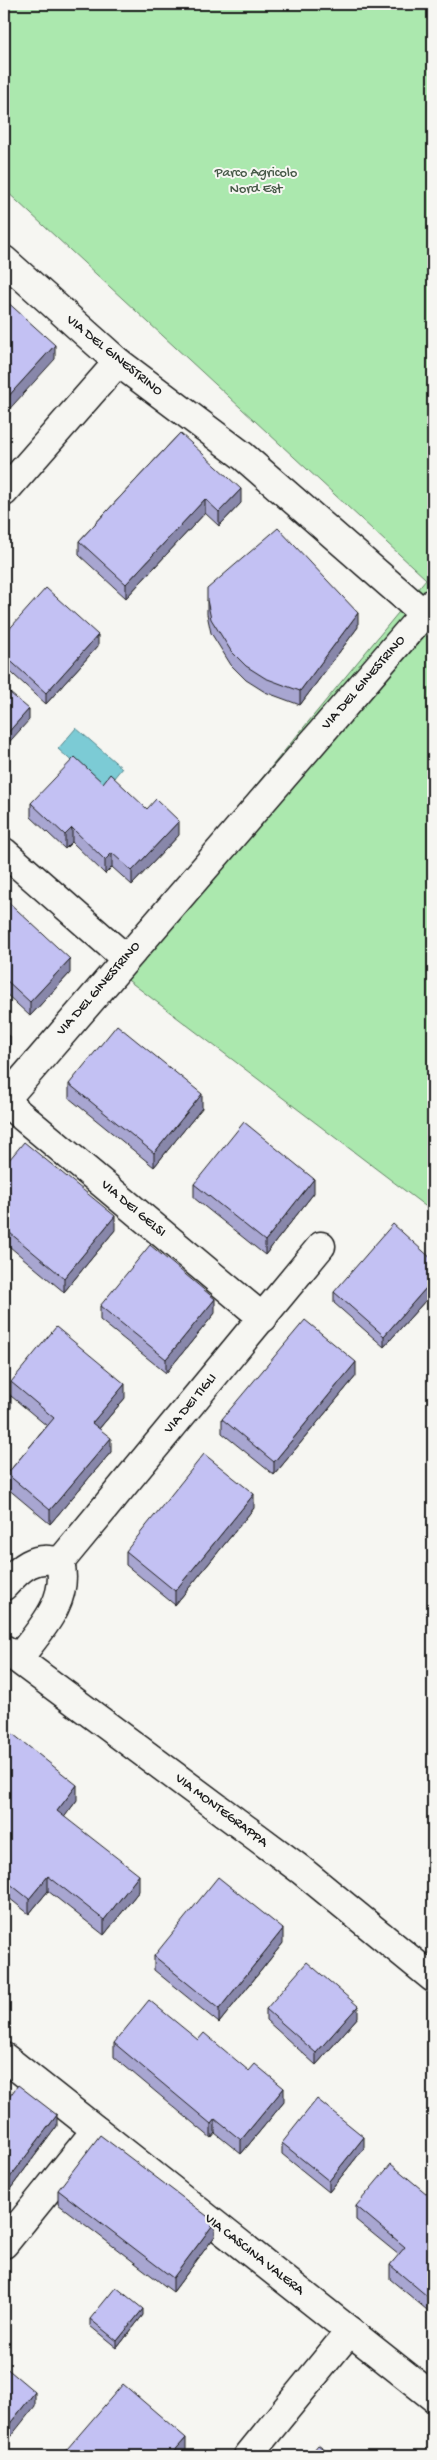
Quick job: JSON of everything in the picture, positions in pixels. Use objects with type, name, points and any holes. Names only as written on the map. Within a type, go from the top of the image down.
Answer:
[{"type":"street","name":"VIA DEL GINESTRINO","points":[[4,260],[118,362],[243,456],[429,609],[125,958],[4,1101]]},
{"type":"street","points":[[4,492],[118,362]]},
{"type":"street","points":[[4,852],[125,958]]},
{"type":"street","name":"VIA DEI GELSI","points":[[4,1101],[262,1318]]},
{"type":"street","name":"VIA DEI TIGLI","points":[[60,1562],[321,1246]]},
{"type":"street","points":[[4,1586],[21,1568],[33,1562],[44,1558],[60,1562],[63,1578],[60,1597],[56,1607],[11,1654]]},
{"type":"street","name":"VIA MONTEGRAPPA","points":[[11,1654],[308,1876],[433,1978]]},
{"type":"street","name":"VIA CASCINA VALERA","points":[[4,2057],[433,2397]]},
{"type":"street","points":[[4,2244],[96,2130]]},
{"type":"street","points":[[248,2456],[350,2331]]},
{"type":"green space","name":"Parco Agricolo Nord Est","points":[[4,4],[433,4],[433,1212],[108,965],[426,579],[4,189]]},
{"type":"water","points":[[76,728],[122,768],[104,790],[58,749]]},
{"type":"building","points":[[4,299],[55,345],[4,401]]},
{"type":"building","points":[[180,433],[241,489],[219,512],[205,499],[126,584],[79,541]]},
{"type":"building","points":[[278,528],[358,613],[300,691],[265,678],[246,666],[231,651],[211,619],[207,600],[207,589]]},
{"type":"building","points":[[46,588],[98,635],[46,693],[4,655],[4,635]]},
{"type":"building","points":[[4,688],[29,709],[4,737]]},
{"type":"building","points":[[75,757],[103,783],[110,774],[147,809],[156,799],[179,821],[132,871],[112,853],[105,860],[72,828],[65,835],[31,803]]},
{"type":"building","points":[[4,898],[70,959],[30,1002],[4,978]]},
{"type":"building","points":[[117,1025],[202,1094],[154,1153],[69,1084]]},
{"type":"building","points":[[4,1031],[10,1036],[4,1042]]},
{"type":"building","points":[[244,1122],[314,1179],[265,1241],[194,1184]]},
{"type":"building","points":[[24,1142],[115,1216],[64,1278],[4,1228],[4,1166]]},
{"type":"building","points":[[393,1224],[433,1260],[433,1280],[384,1336],[334,1292]]},
{"type":"building","points":[[150,1245],[215,1299],[166,1359],[100,1306]]},
{"type":"building","points":[[305,1320],[356,1362],[274,1462],[222,1419]]},
{"type":"building","points":[[56,1327],[125,1384],[92,1423],[111,1438],[50,1510],[7,1474],[54,1418],[11,1382]]},
{"type":"building","points":[[4,1390],[11,1396],[4,1405]]},
{"type":"building","points":[[204,1454],[254,1494],[175,1591],[126,1551]]},
{"type":"building","points":[[4,1727],[77,1785],[57,1811],[139,1875],[104,1920],[48,1876],[29,1899],[4,1879]]},
{"type":"building","points":[[218,1877],[283,1929],[219,2009],[154,1956]]},
{"type":"building","points":[[307,1962],[358,2006],[316,2053],[266,2009]]},
{"type":"building","points":[[149,2000],[198,2040],[204,2033],[249,2071],[255,2064],[284,2088],[241,2140],[215,2119],[211,2124],[114,2043]]},
{"type":"building","points":[[18,2085],[57,2115],[4,2184],[4,2104]]},
{"type":"building","points":[[317,2099],[364,2137],[329,2181],[282,2143]]},
{"type":"building","points":[[100,2135],[215,2222],[173,2278],[58,2190]]},
{"type":"building","points":[[391,2164],[433,2199],[430,2205],[433,2208],[433,2301],[390,2265],[405,2247],[356,2206]]},
{"type":"building","points":[[116,2287],[143,2309],[117,2341],[90,2319]]},
{"type":"building","points":[[4,2366],[35,2392],[4,2431]]},
{"type":"building","points":[[123,2384],[186,2438],[170,2456],[61,2456]]},
{"type":"building","points":[[318,2445],[333,2456],[309,2456]]}]
